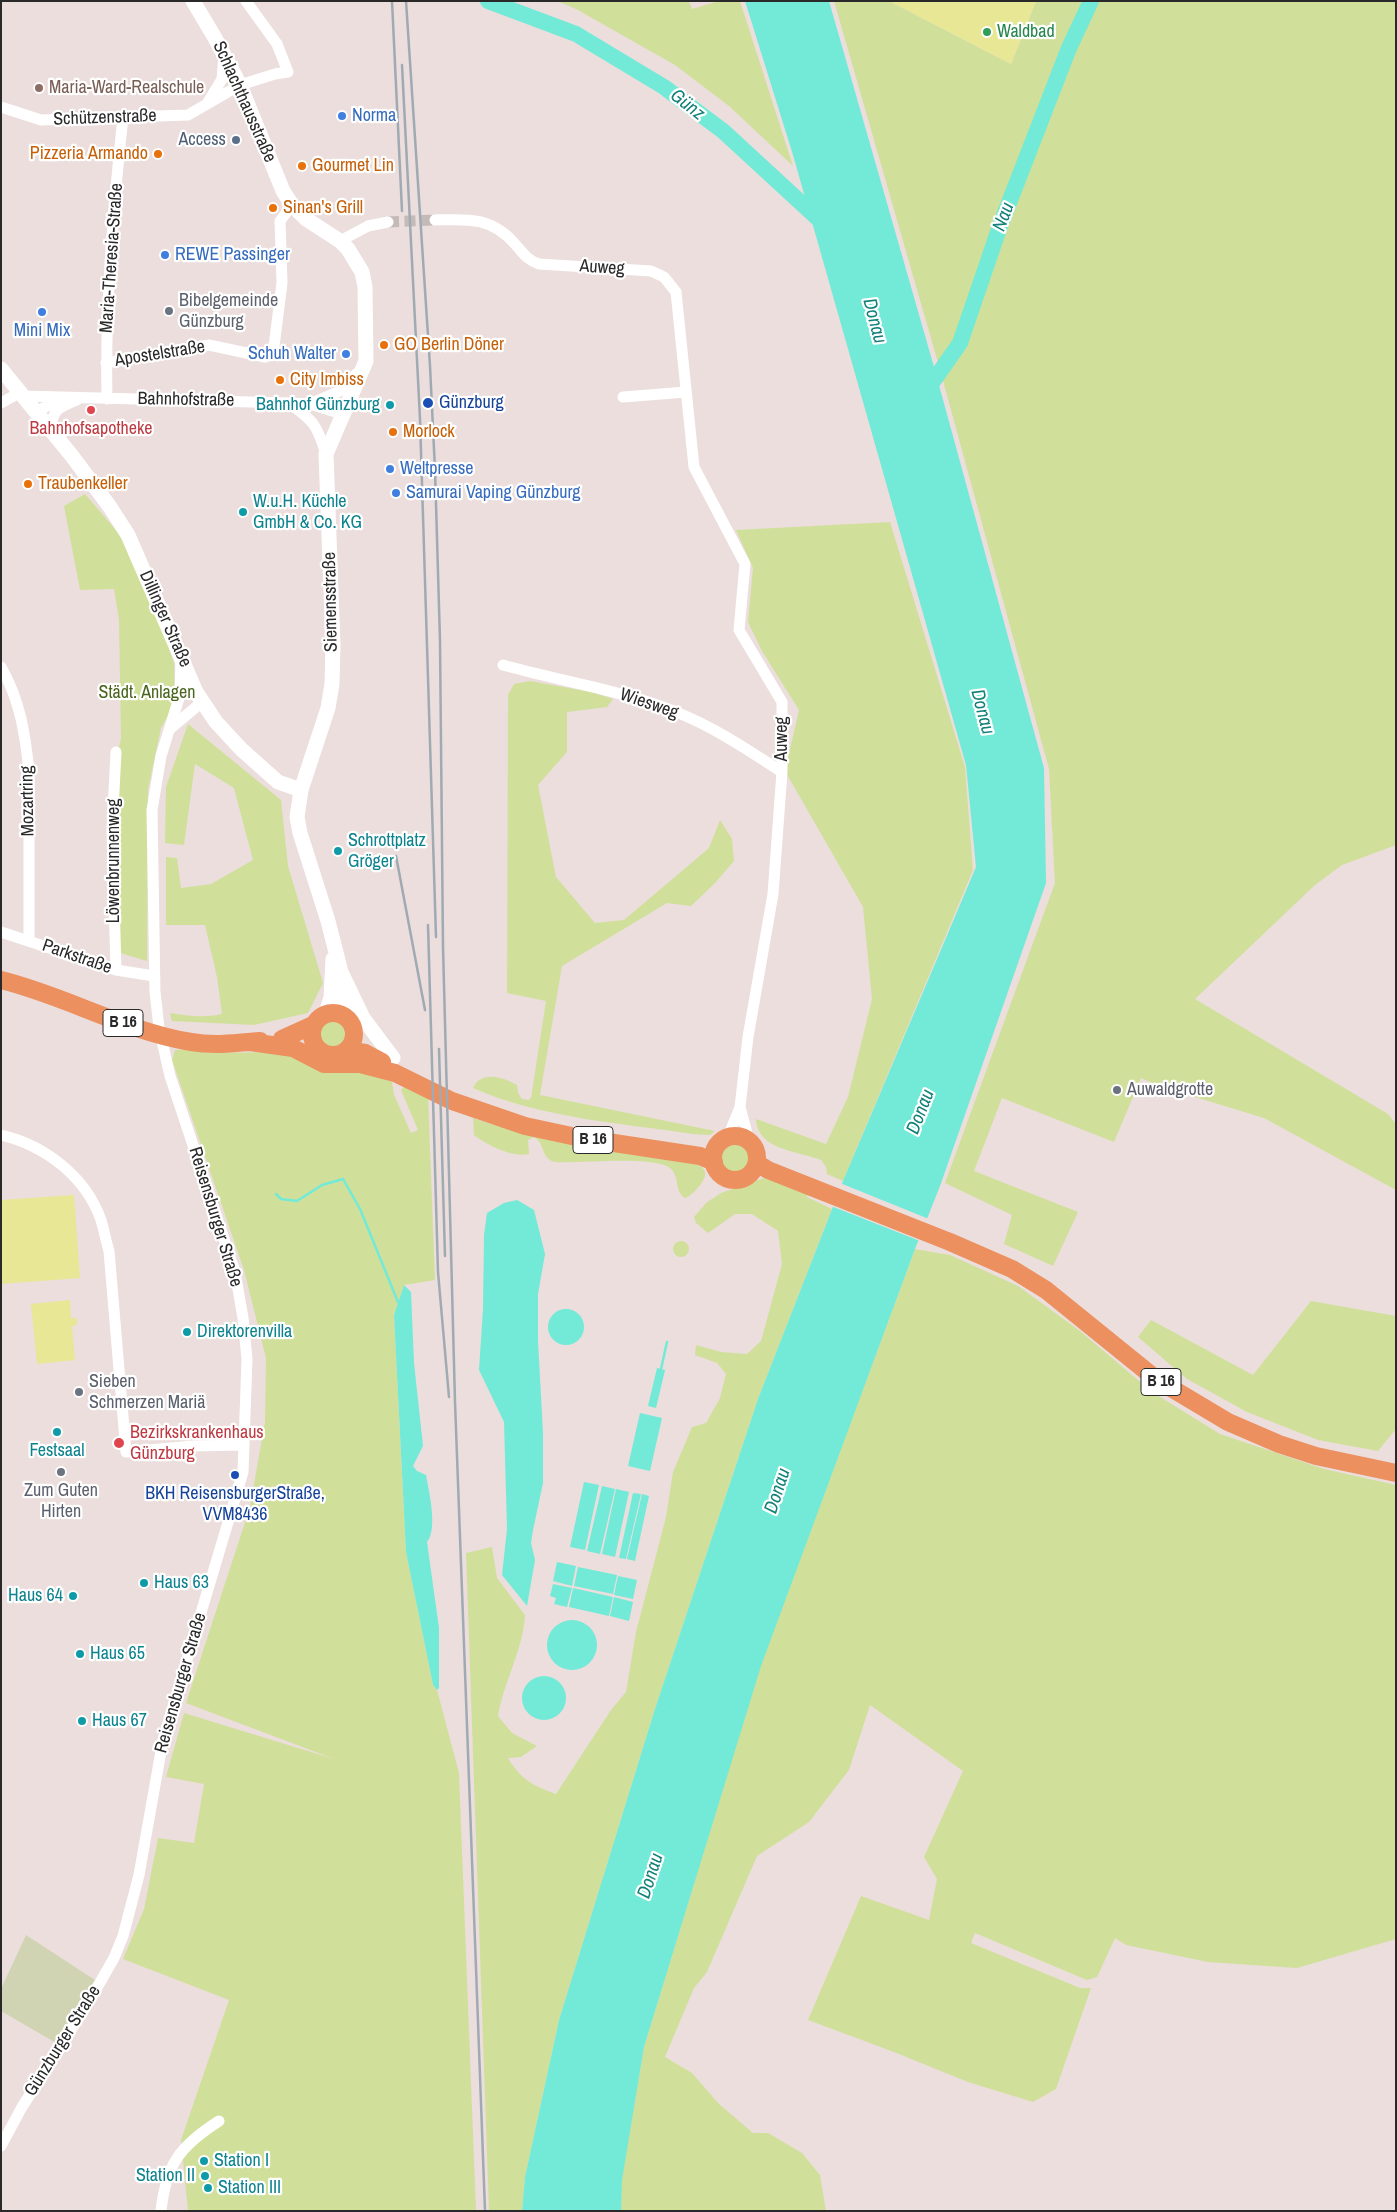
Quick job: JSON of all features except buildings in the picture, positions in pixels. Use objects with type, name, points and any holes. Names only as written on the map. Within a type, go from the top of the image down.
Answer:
[{"type":"main road","name":"Schlachthausstraße","points":[[193,1],[240,85],[276,177],[292,205],[306,219],[340,241],[357,260],[365,287],[366,361]]},
{"type":"main road","name":"Siemensstraße","points":[[301,790],[328,708],[332,684],[332,618],[326,454],[366,361]]},
{"type":"main road","name":"Dillinger Straße","points":[[2,371],[37,412],[110,507],[128,535],[202,702],[216,722],[278,782],[301,790]]},
{"type":"main road","points":[[301,790],[298,810],[300,832],[328,921],[341,972],[345,1016],[326,1014],[332,987],[334,945]]},
{"type":"main road","points":[[341,972],[363,1018],[396,1066]]},
{"type":"main road","name":"B 16","points":[[1,980],[148,1033],[192,1042],[234,1044],[282,1039],[315,1045],[327,1055],[336,1055],[348,1050],[365,1053],[396,1066]]},
{"type":"main road","name":"B 16","points":[[282,1039],[313,1026],[319,1018],[326,1014]]},
{"type":"main road","name":"B 16","points":[[345,1016],[354,1027],[355,1034],[363,1041],[396,1066],[423,1083],[524,1126],[581,1138],[700,1156],[720,1148]]},
{"type":"main road","points":[[313,1026],[312,1039],[315,1045]]},
{"type":"main road","points":[[348,1050],[355,1034]]},
{"type":"main road","name":"B 16","points":[[250,1042],[294,1048],[324,1064],[396,1066]]},
{"type":"main road","name":"B 16","points":[[475,1106],[541,1122],[649,1140],[683,1154]]},
{"type":"main road","points":[[649,1140],[720,1148],[736,1136],[750,1141],[756,1151],[757,1163],[747,1177],[736,1180],[725,1178],[720,1174],[720,1148]]},
{"type":"main road","name":"B 16","points":[[757,1163],[768,1170],[950,1242],[1012,1270],[1046,1290],[1156,1379],[1228,1422],[1279,1444],[1316,1456],[1396,1473]]},
{"type":"street","name":"Schützenstraße","points":[[1,107],[40,120],[188,115],[240,85],[288,72],[277,44],[246,1]]},
{"type":"street","points":[[208,103],[222,79],[224,55]]},
{"type":"street","name":"Maria-Theresia-Straße","points":[[108,399],[106,363],[109,274],[123,117]]},
{"type":"street","name":"Apostelstraße","points":[[106,363],[209,345],[266,357],[273,354],[282,283],[280,221],[292,205]]},
{"type":"street","name":"Auweg","points":[[435,220],[471,218],[498,228],[527,258],[539,264],[651,271],[664,277],[676,292],[694,467],[745,564],[739,630],[782,702],[782,772],[773,894],[748,1037],[740,1108],[720,1148]]},
{"type":"street","points":[[340,241],[368,226],[388,222]]},
{"type":"street","name":"Bahnhofstraße","points":[[310,404],[342,390],[366,361]]},
{"type":"street","points":[[623,397],[686,392]]},
{"type":"street","points":[[1,403],[22,394]]},
{"type":"street","name":"Bahnhofstraße","points":[[22,394],[60,398],[83,397],[310,404],[342,414]]},
{"type":"street","name":"Bahnhofstraße","points":[[50,429],[54,412],[59,407],[83,397]]},
{"type":"street","name":"Bahnhofstraße","points":[[37,412],[60,398]]},
{"type":"street","points":[[289,403],[305,414],[319,430],[326,454]]},
{"type":"street","name":"Reisensburger Straße","points":[[123,1936],[139,1875],[163,1740],[243,1472],[247,1359],[243,1318],[235,1272],[172,1082],[159,1028],[155,992],[152,810],[157,773],[180,695],[181,656]]},
{"type":"street","name":"Wiesweg","points":[[503,665],[563,681],[603,688],[676,712],[744,747],[782,772]]},
{"type":"street","name":"Mozartring","points":[[1,667],[18,706],[26,743],[28,771],[29,940]]},
{"type":"street","points":[[171,728],[202,702]]},
{"type":"street","name":"Löwenbrunnenweg","points":[[116,752],[112,830],[116,970]]},
{"type":"street","name":"Parkstraße","points":[[1,932],[116,970],[154,976]]},
{"type":"street","name":"Auweg","points":[[740,1108],[750,1141]]},
{"type":"street","points":[[1,1135],[32,1145],[56,1160],[69,1171],[88,1195],[101,1219],[109,1251],[126,1452],[193,1446],[243,1445]]},
{"type":"street","name":"Günzburger Straße","points":[[1,2146],[22,2108],[90,2000],[114,1958],[123,1936]]},
{"type":"street","points":[[161,2211],[164,2187],[173,2163],[185,2148],[219,2121]]},
{"type":"green space","points":[[557,1],[689,1],[692,9],[719,1],[740,1],[793,166],[729,106],[675,65],[576,9]]},
{"type":"green space","points":[[834,1],[889,1],[1011,64],[1036,1],[1396,1],[1396,845],[1342,865],[1315,885],[1195,999],[1388,1114],[1396,1124],[1396,1190],[1264,1118],[1159,1086],[1141,1078],[1114,1142],[1002,1098],[974,1171],[1078,1212],[1053,1266],[1004,1244],[1012,1215],[945,1183],[1055,883],[1049,769],[939,366]]},
{"type":"green space","name":"Städt. Anlagen","points":[[85,494],[126,542],[152,599],[174,663],[175,703],[161,728],[148,789],[147,961],[117,952],[113,775],[121,738],[119,620],[114,589],[80,590],[64,506]]},
{"type":"green space","points":[[890,522],[965,767],[973,870],[843,1181],[827,1174],[826,1167],[821,1160],[780,1148],[771,1143],[763,1137],[758,1129],[756,1119],[826,1144],[848,1097],[872,999],[863,907],[785,771],[799,710],[762,651],[748,622],[753,568],[736,530]]},
{"type":"green space","points":[[530,681],[591,692],[613,699],[607,707],[567,712],[567,752],[538,785],[556,877],[595,923],[624,920],[709,848],[720,820],[732,839],[734,861],[691,906],[667,903],[562,966],[540,1095],[715,1131],[710,1135],[609,1123],[553,1113],[499,1098],[473,1088],[481,1079],[487,1077],[499,1078],[517,1085],[518,1093],[522,1099],[528,1100],[531,1098],[546,1001],[507,993],[508,695],[514,684]]},
{"type":"green space","points":[[188,724],[281,800],[288,866],[323,983],[308,1013],[254,1025],[172,1021],[170,1013],[196,1016],[222,1014],[217,977],[205,925],[166,925],[166,857],[177,858],[181,888],[211,884],[253,860],[234,788],[195,764],[184,845],[165,843],[166,787]]},
{"type":"green space","points":[[334,1020],[345,1024],[349,1035],[345,1046],[334,1050],[323,1046],[319,1035],[323,1024]]},
{"type":"green space","points":[[188,1049],[208,1053],[276,1052],[387,1076],[392,1082],[394,1095],[411,1133],[418,1130],[401,1090],[406,1085],[428,1096],[435,1280],[404,1285],[394,1315],[406,1552],[433,1685],[437,1690],[459,1773],[476,2211],[188,2211],[181,2140],[229,2000],[123,1959],[144,1909],[158,1838],[194,1843],[204,1784],[166,1777],[184,1713],[334,1759],[186,1703],[250,1507],[265,1422],[266,1358],[244,1270],[172,1060],[175,1050]]},
{"type":"green space","points":[[473,1118],[491,1124],[696,1163],[704,1169],[704,1179],[685,1198],[679,1191],[673,1171],[661,1164],[632,1161],[555,1162],[547,1157],[540,1143],[534,1137],[528,1140],[529,1154],[515,1154],[486,1143],[474,1135]]},
{"type":"green space","points":[[736,1143],[742,1144],[750,1152],[750,1164],[742,1172],[736,1173],[730,1172],[722,1164],[721,1158],[722,1152],[730,1144]]},
{"type":"green space","points":[[764,1178],[808,1193],[807,1197],[832,1209],[758,1399],[654,1712],[559,2020],[525,2177],[522,2211],[489,2211],[466,1553],[492,1547],[497,1578],[525,1615],[521,1641],[504,1690],[498,1716],[512,1733],[537,1746],[521,1757],[508,1758],[513,1766],[529,1781],[556,1794],[611,1710],[626,1692],[636,1632],[666,1517],[673,1472],[692,1427],[706,1423],[720,1398],[726,1374],[717,1363],[695,1355],[696,1345],[721,1352],[747,1354],[761,1341],[782,1264],[778,1231],[752,1214],[735,1214],[708,1233],[696,1223],[694,1217],[706,1203],[721,1193]]},
{"type":"green space","points":[[678,1241],[684,1241],[689,1246],[687,1255],[678,1257],[673,1252],[673,1246]]},
{"type":"green space","points":[[915,1249],[950,1255],[1018,1286],[1080,1331],[1152,1392],[1220,1434],[1324,1469],[1396,1485],[1396,1939],[1297,1968],[1208,1962],[1126,1945],[1115,1938],[1097,1977],[1087,1980],[975,1933],[971,1943],[1080,1988],[1091,1988],[1056,2089],[1033,2102],[968,2082],[808,2020],[861,1896],[929,1920],[937,1879],[924,1857],[963,1771],[870,1705],[849,1770],[809,1822],[757,1856],[707,1972],[694,1988],[665,2057],[692,2073],[719,2104],[753,2133],[768,2133],[802,2153],[820,2175],[826,2211],[620,2211],[621,2180],[644,2047],[760,1666]]},
{"type":"green space","points":[[1311,1301],[1396,1316],[1396,1429],[1378,1451],[1318,1440],[1247,1412],[1187,1379],[1138,1337],[1151,1320],[1253,1375]]},
{"type":"shaded area","name":"Waldbad","points":[[889,1],[1036,1],[1011,64]]},
{"type":"shaded area","points":[[74,1195],[80,1278],[1,1284],[1,1200]]},
{"type":"shaded area","points":[[70,1300],[71,1318],[77,1318],[77,1325],[72,1326],[75,1360],[37,1364],[31,1304]]},
{"type":"shaded area","points":[[26,1935],[95,1980],[56,2043],[1,2011],[1,1989]]},
{"type":"water","name":"Donau","points":[[745,1],[829,1],[934,367],[1044,768],[1046,883],[940,1186],[761,1666],[644,2047],[622,2180],[621,2211],[522,2211],[525,2177],[559,2020],[654,1712],[758,1399],[843,1181],[976,867],[966,765],[793,155]]},
{"type":"water","points":[[517,1200],[534,1210],[545,1254],[538,1294],[543,1483],[531,1543],[535,1560],[527,1606],[502,1575],[507,1529],[504,1422],[479,1370],[483,1309],[484,1235],[487,1213],[504,1203]]},
{"type":"water","points":[[404,1285],[411,1292],[414,1363],[423,1446],[413,1466],[417,1471],[426,1475],[432,1510],[432,1528],[427,1542],[439,1628],[439,1688],[437,1690],[433,1685],[406,1552],[394,1315]]},
{"type":"water","points":[[566,1309],[579,1314],[584,1327],[579,1340],[566,1345],[553,1340],[548,1327],[553,1314]]},
{"type":"water","points":[[657,1368],[665,1370],[656,1408],[648,1406]]},
{"type":"water","points":[[640,1413],[662,1418],[650,1471],[628,1466]]},
{"type":"water","points":[[584,1482],[599,1485],[585,1550],[570,1547]]},
{"type":"water","points":[[602,1486],[615,1489],[600,1554],[587,1551]]},
{"type":"water","points":[[616,1489],[629,1492],[615,1557],[602,1554]]},
{"type":"water","points":[[633,1493],[641,1494],[626,1559],[619,1558]]},
{"type":"water","points":[[642,1494],[649,1496],[635,1561],[627,1559]]},
{"type":"water","points":[[557,1562],[576,1566],[572,1586],[553,1581]]},
{"type":"water","points":[[578,1567],[617,1575],[613,1594],[574,1586]]},
{"type":"water","points":[[618,1576],[637,1580],[633,1599],[614,1595]]},
{"type":"water","points":[[553,1584],[572,1588],[567,1607],[554,1604],[556,1598],[550,1596]]},
{"type":"water","points":[[573,1588],[613,1597],[609,1616],[569,1607]]},
{"type":"water","points":[[614,1597],[633,1602],[629,1621],[610,1616]]},
{"type":"water","points":[[567,1620],[577,1620],[590,1627],[597,1640],[597,1650],[590,1663],[577,1670],[567,1670],[558,1666],[551,1659],[547,1650],[547,1640],[551,1631],[558,1624]]},
{"type":"water","points":[[544,1676],[556,1680],[562,1686],[566,1698],[562,1710],[556,1716],[544,1720],[532,1716],[526,1710],[522,1698],[526,1686],[532,1680]]},
{"type":"pier","points":[[840,1183],[929,1219],[920,1241],[831,1206]]},
{"type":"waterway","name":"Günz","points":[[488,1],[576,34],[664,87],[723,131],[824,224]]},
{"type":"waterway","name":"Nau","points":[[925,393],[960,343],[1000,226],[1069,48],[1091,1]]},
{"type":"waterway","points":[[276,1194],[281,1199],[297,1201],[322,1185],[343,1179],[360,1209],[398,1302]]},
{"type":"waterway","points":[[661,1369],[667,1342]]},
{"type":"tunnel","points":[[388,222],[435,220]]},
{"type":"railway","points":[[392,1],[402,211]]},
{"type":"railway","points":[[406,1],[435,470],[440,641],[443,947],[455,1402],[485,2211]]},
{"type":"railway","points":[[402,65],[420,419],[436,937]]},
{"type":"railway","points":[[396,856],[425,1010]]},
{"type":"railway","points":[[428,925],[438,1272],[449,1397]]},
{"type":"railway","points":[[439,1049],[445,1256]]},
{"type":"place","name":"Waldbad","points":[[987,32]]},
{"type":"place","name":"Maria-Ward-Realschule","points":[[39,88]]},
{"type":"place","name":"Norma","points":[[342,116]]},
{"type":"place","name":"Access","points":[[236,140]]},
{"type":"place","name":"Pizzeria Armando","points":[[158,154]]},
{"type":"place","name":"Gourmet Lin","points":[[302,166]]},
{"type":"place","name":"Sinan's Grill","points":[[273,208]]},
{"type":"place","name":"REWE Passinger","points":[[165,255]]},
{"type":"place","name":"Bibelgemeinde Günzburg","points":[[169,311]]},
{"type":"place","name":"Mini Mix","points":[[42,312]]},
{"type":"place","name":"GO Berlin Döner","points":[[384,345]]},
{"type":"place","name":"Schuh Walter","points":[[346,354]]},
{"type":"place","name":"City Imbiss","points":[[280,380]]},
{"type":"place","name":"Günzburg","points":[[428,403]]},
{"type":"place","name":"Bahnhof Günzburg","points":[[390,405]]},
{"type":"place","name":"Bahnhofsapotheke","points":[[91,410]]},
{"type":"place","name":"Morlock","points":[[393,432]]},
{"type":"place","name":"Weltpresse","points":[[390,469]]},
{"type":"place","name":"Traubenkeller","points":[[28,484]]},
{"type":"place","name":"Samurai Vaping Günzburg","points":[[396,493]]},
{"type":"place","name":"W.u.H. Küchle GmbH & Co. KG","points":[[243,512]]},
{"type":"place","name":"Schrottplatz Gröger","points":[[338,851]]},
{"type":"place","name":"Auwaldgrotte","points":[[1117,1090]]},
{"type":"place","name":"Direktorenvilla","points":[[187,1332]]},
{"type":"place","name":"Sieben Schmerzen Mariä","points":[[79,1392]]},
{"type":"place","name":"Festsaal","points":[[57,1432]]},
{"type":"place","name":"Bezirkskrankenhaus Günzburg","points":[[119,1443]]},
{"type":"place","name":"Zum Guten Hirten","points":[[61,1472]]},
{"type":"place","name":"BKH ReisensburgerStraße, VVM8436","points":[[235,1475]]},
{"type":"place","name":"Haus 63","points":[[144,1583]]},
{"type":"place","name":"Haus 64","points":[[73,1596]]},
{"type":"place","name":"Haus 65","points":[[80,1654]]},
{"type":"place","name":"Haus 67","points":[[82,1721]]},
{"type":"place","name":"Station I","points":[[204,2161]]},
{"type":"place","name":"Station II","points":[[205,2176]]},
{"type":"place","name":"Station III","points":[[208,2188]]}]
